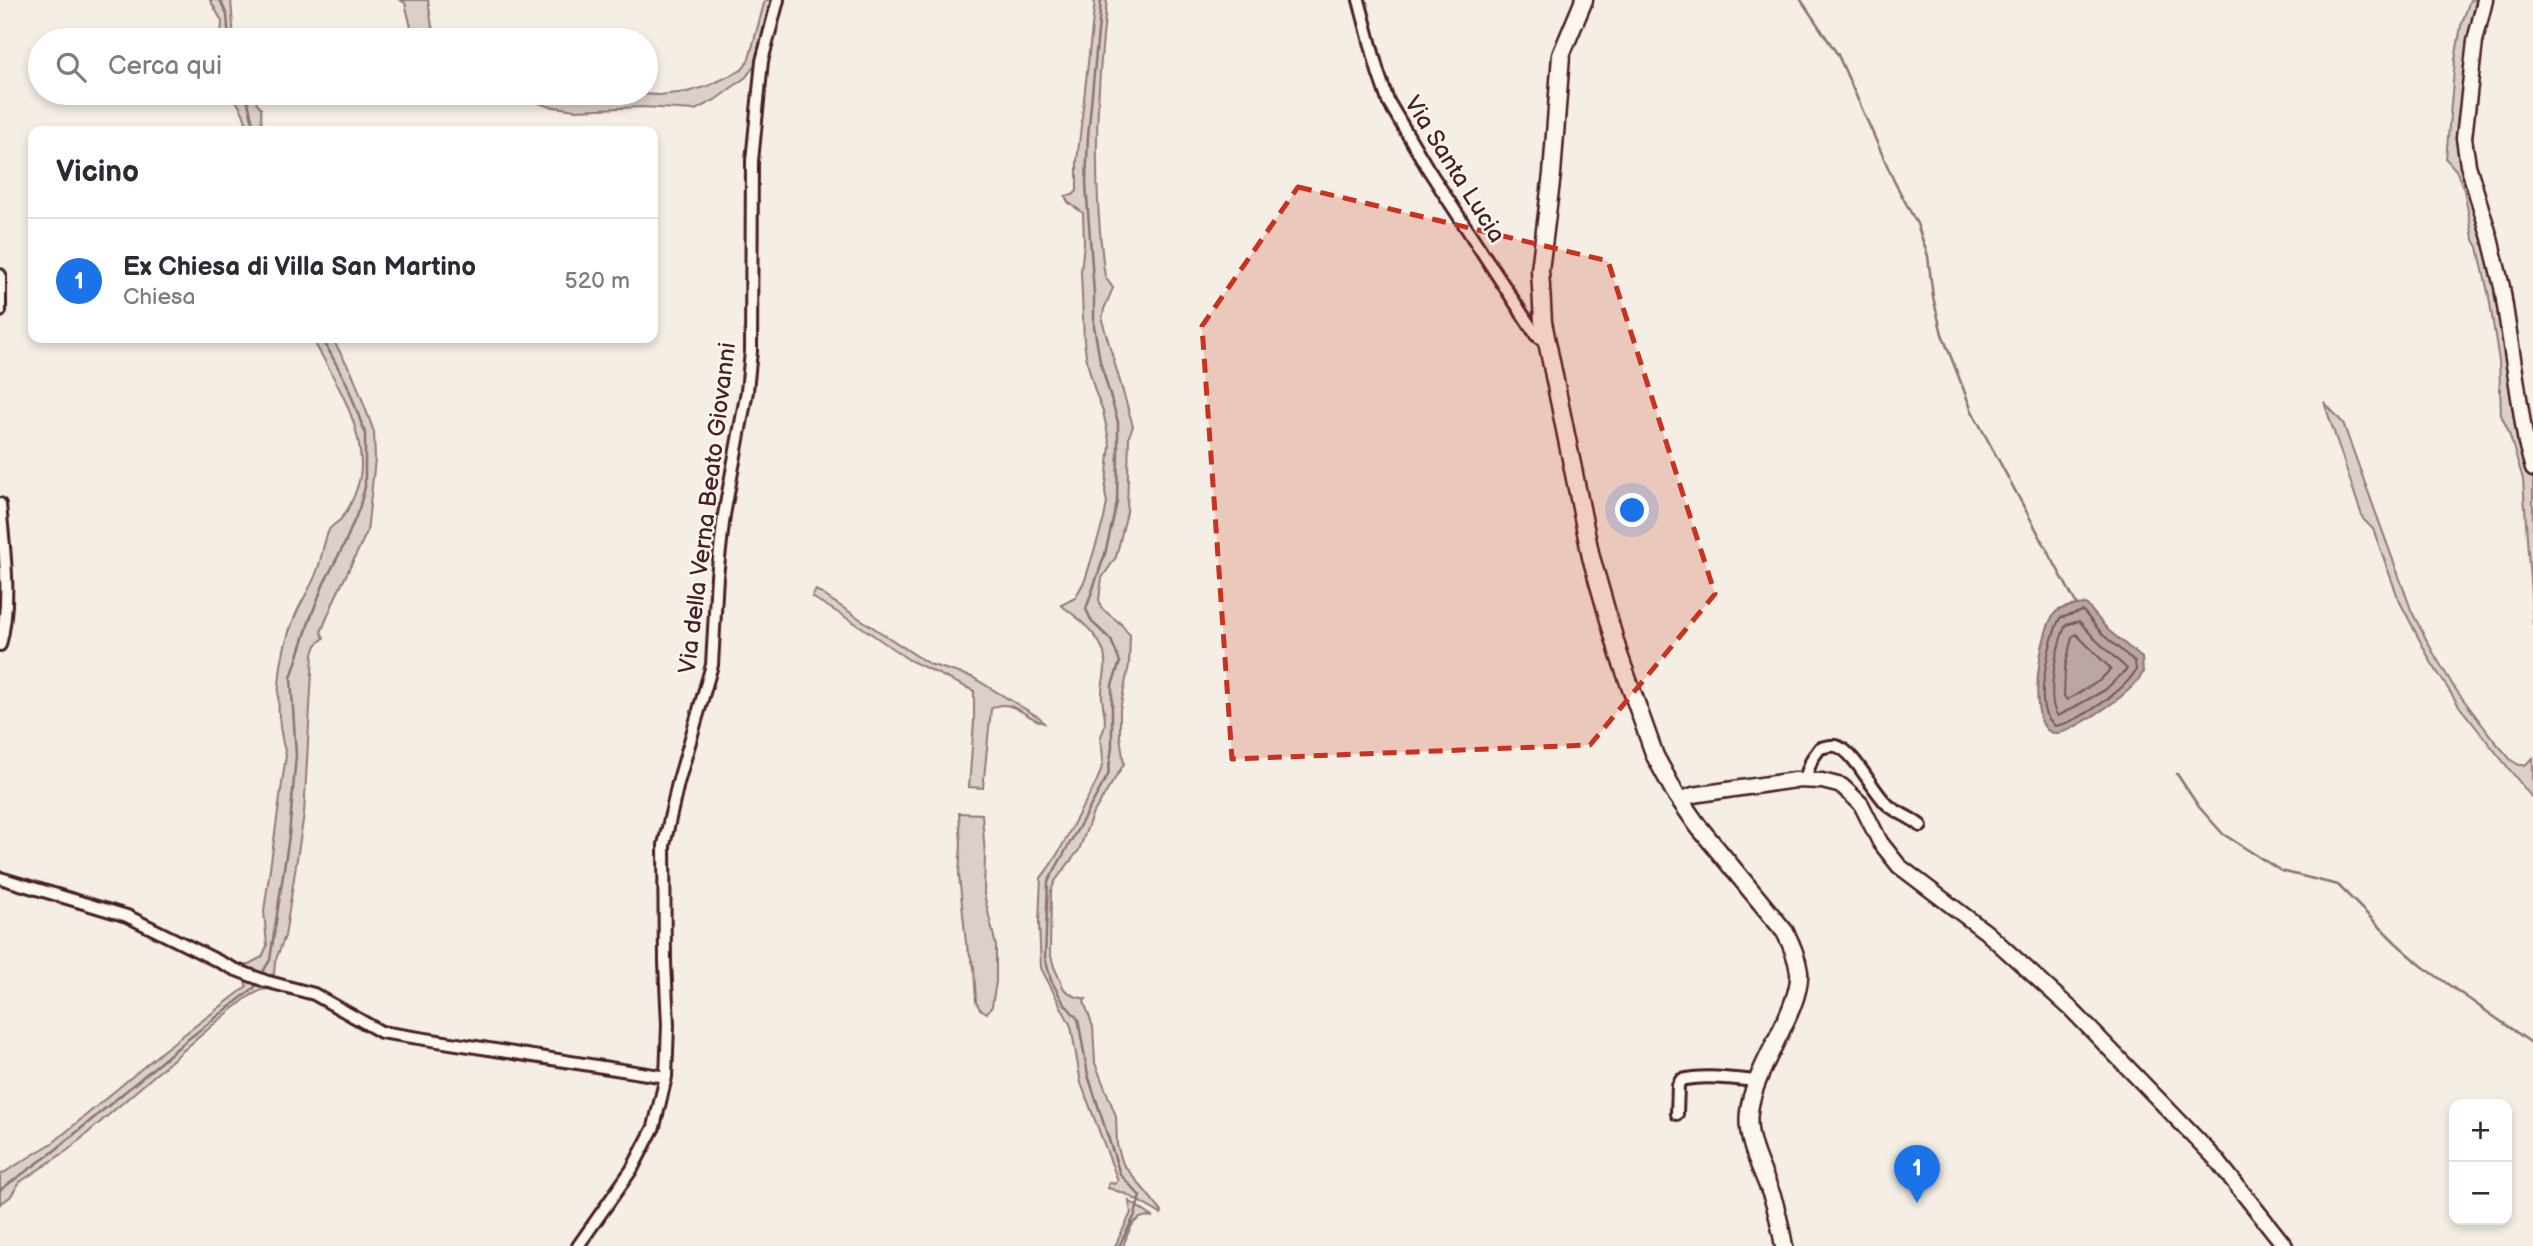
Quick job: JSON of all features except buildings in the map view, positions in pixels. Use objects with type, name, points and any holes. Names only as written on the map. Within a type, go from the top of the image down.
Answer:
[{"type":"main road","points":[[1584,0],[1566,38],[1558,77],[1552,174],[1539,270],[1547,344],[1591,557],[1619,655],[1655,756],[1681,800],[1731,868],[1785,932],[1794,950],[1799,982],[1757,1081],[1748,1116],[1750,1133],[1773,1199],[1784,1246]]},
{"type":"street","name":"Via della Verna Beato Giovanni","points":[[578,1246],[632,1169],[654,1127],[666,1077],[668,1025],[664,845],[678,783],[712,665],[717,576],[724,515],[747,391],[751,351],[752,161],[762,61],[778,0]]},
{"type":"street","name":"Via Santa Lucia","points":[[1359,0],[1388,101],[1428,169],[1536,335],[1547,344]]},
{"type":"street","points":[[2485,0],[2475,41],[2464,138],[2468,164],[2502,287],[2526,443],[2533,469]]},
{"type":"street","points":[[0,275],[0,311]]},
{"type":"street","points":[[0,504],[8,595],[6,621],[0,645]]},
{"type":"street","points":[[1804,780],[1812,759],[1820,748],[1838,746],[1848,753],[1877,794],[1890,807],[1909,816],[1921,826]]},
{"type":"street","points":[[1681,800],[1693,795],[1804,780],[1842,786],[1853,794],[1869,818],[1880,842],[1899,866],[1986,932],[2070,1008],[2215,1158],[2285,1246]]},
{"type":"street","points":[[0,878],[127,916],[234,969],[265,981],[314,993],[381,1032],[666,1077]]},
{"type":"street","points":[[1677,1114],[1678,1085],[1681,1080],[1714,1078],[1757,1081]]},
{"type":"highlighted area","points":[[1298,187],[1608,261],[1715,594],[1590,745],[1232,759],[1202,326]]},
{"type":"shaded area","points":[[210,0],[231,0],[233,28],[222,28],[222,21]]},
{"type":"shaded area","points":[[400,0],[428,0],[433,28],[411,28],[405,3]]},
{"type":"shaded area","points":[[765,0],[774,0],[756,63],[746,77],[715,100],[695,110],[642,107],[576,110],[544,105],[658,105],[658,95],[687,92],[708,86],[742,70],[749,59]]},
{"type":"shaded area","points":[[1095,0],[1107,0],[1100,69],[1097,173],[1105,277],[1113,288],[1102,320],[1133,426],[1129,436],[1127,512],[1116,557],[1102,578],[1099,599],[1101,608],[1130,635],[1129,665],[1120,709],[1124,764],[1092,815],[1079,850],[1055,881],[1051,891],[1050,952],[1064,989],[1074,996],[1086,999],[1084,1001],[1093,1027],[1095,1063],[1116,1116],[1117,1145],[1123,1164],[1161,1214],[1126,1194],[1108,1188],[1109,1182],[1114,1184],[1118,1181],[1081,1083],[1071,1026],[1041,968],[1041,878],[1058,853],[1097,780],[1103,762],[1100,738],[1105,722],[1102,697],[1105,664],[1103,651],[1088,628],[1061,605],[1075,598],[1085,580],[1107,502],[1105,493],[1110,445],[1103,411],[1087,362],[1084,341],[1081,271],[1083,213],[1068,202],[1065,196],[1073,195],[1077,191],[1077,162]]},
{"type":"shaded area","points":[[2470,0],[2481,0],[2461,140],[2488,238],[2523,443],[2533,479],[2533,625],[2523,479],[2501,415],[2499,361],[2478,247],[2473,238],[2464,190],[2456,170],[2446,159],[2455,60],[2461,26]]},
{"type":"shaded area","points":[[239,105],[259,105],[262,126],[247,126]]},
{"type":"shaded area","points":[[315,343],[335,343],[353,375],[374,432],[375,459],[367,532],[321,632],[324,638],[316,645],[313,654],[304,814],[285,936],[275,962],[274,974],[267,976],[250,970],[247,965],[262,957],[267,946],[264,911],[286,755],[278,702],[281,665],[290,630],[315,577],[329,530],[348,509],[361,472],[356,432],[337,383]]},
{"type":"shaded area","points":[[2324,402],[2343,423],[2412,612],[2434,654],[2454,687],[2511,760],[2525,765],[2533,758],[2533,799],[2459,706],[2431,662],[2399,600],[2373,529],[2363,519]]},
{"type":"shaded area","points":[[816,590],[929,664],[972,677],[1044,723],[1011,706],[991,709],[983,788],[969,787],[974,691],[909,660],[812,597]]},
{"type":"shaded area","points":[[959,813],[982,814],[984,894],[996,946],[996,982],[992,1006],[987,1013],[980,1009],[976,1002],[974,967],[966,943],[959,875]]},
{"type":"shaded area","points":[[244,979],[276,988],[261,990],[248,997],[68,1150],[20,1182],[10,1197],[0,1204],[0,1175],[54,1142],[165,1049],[247,986]]},
{"type":"shaded area","points":[[1129,1201],[1153,1217],[1146,1216],[1136,1220],[1123,1246],[1115,1246],[1131,1213]]},
{"type":"water","points":[[2086,604],[2108,630],[2142,658],[2143,673],[2126,693],[2105,708],[2073,728],[2055,733],[2045,728],[2037,698],[2044,638],[2055,613],[2066,607]]},
{"type":"waterway","points":[[220,0],[227,15],[228,28]]},
{"type":"waterway","points":[[1101,0],[1086,184],[1094,326],[1100,361],[1118,422],[1117,502],[1105,554],[1086,609],[1092,622],[1111,640],[1120,662],[1112,685],[1112,747],[1108,775],[1048,882],[1045,958],[1051,980],[1063,1002],[1078,1019],[1088,1075],[1120,1174],[1140,1196],[1135,1215],[1119,1246]]},
{"type":"waterway","points":[[1801,0],[1838,55],[1894,181],[1917,224],[1928,256],[1933,297],[1942,334],[1972,411],[2077,605]]},
{"type":"waterway","points":[[249,105],[254,126]]},
{"type":"waterway","points":[[261,975],[270,960],[289,836],[296,755],[291,678],[310,619],[324,583],[345,543],[365,487],[365,433],[347,384],[325,343]]},
{"type":"waterway","points":[[2177,774],[2199,807],[2223,834],[2281,871],[2338,885],[2422,966],[2533,1044]]},
{"type":"waterway","points":[[0,1190],[53,1152],[254,988],[258,981]]},
{"type":"place","name":"Ex Chiesa di Villa San Martino","points":[[1917,1203]]}]
